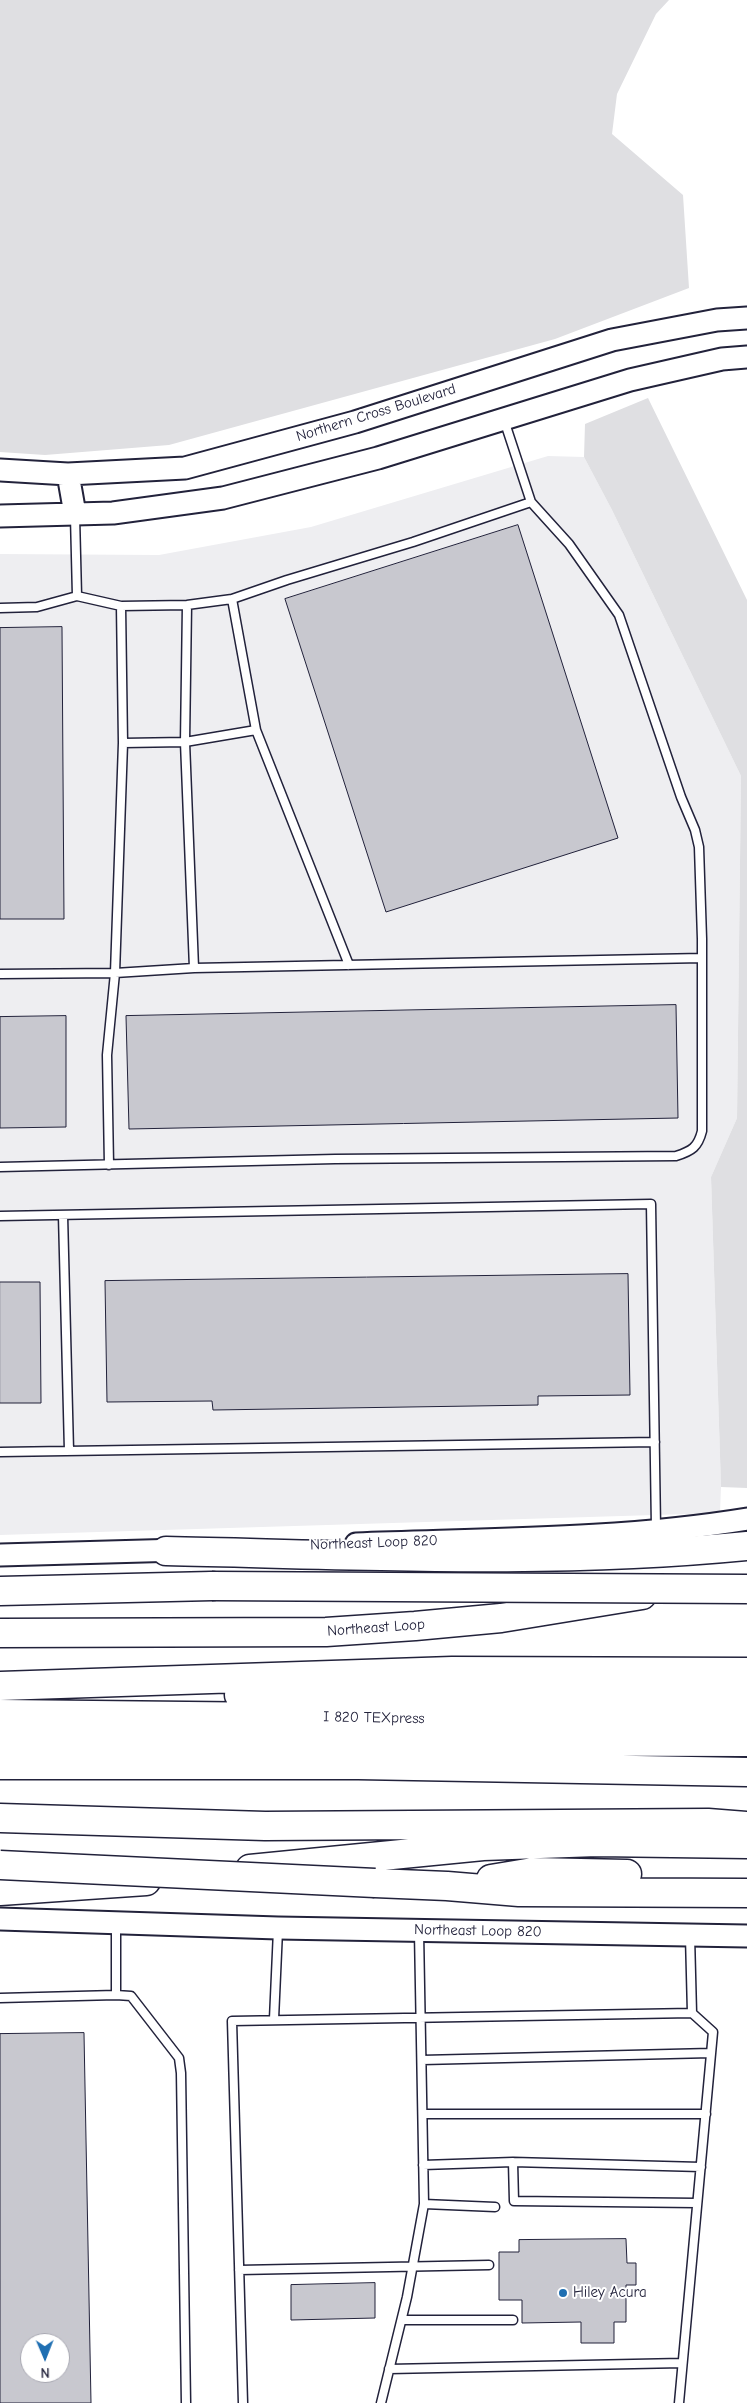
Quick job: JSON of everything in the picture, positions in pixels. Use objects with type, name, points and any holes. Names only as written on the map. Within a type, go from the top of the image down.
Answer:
[{"type":"highway","points":[[166,1551],[532,1557],[629,1554],[747,1546]]},
{"type":"highway","name":"Northeast Loop","points":[[0,1633],[326,1632],[415,1626],[584,1606],[747,1575]]},
{"type":"highway","points":[[0,1590],[212,1586],[747,1589]]},
{"type":"highway","points":[[0,1686],[452,1671],[747,1672]]},
{"type":"highway","points":[[0,1692],[184,1695],[747,1694]]},
{"type":"highway","name":"I 820 TEXpress","points":[[0,1714],[747,1722]]},
{"type":"highway","name":"I 820 TEXpress","points":[[0,1740],[747,1742]]},
{"type":"highway","points":[[0,1765],[358,1765],[747,1772]]},
{"type":"highway","points":[[258,1766],[305,1778],[412,1783],[747,1787]]},
{"type":"highway","points":[[0,1818],[265,1826],[708,1823],[747,1826]]},
{"type":"highway","points":[[0,1891],[136,1882],[483,1846],[598,1842],[747,1844]]},
{"type":"highway","points":[[0,1864],[374,1884],[447,1886],[519,1892],[747,1893]]},
{"type":"highway","points":[[447,1886],[533,1872],[747,1877]]},
{"type":"street","name":"Northern Cross Boulevard","points":[[0,470],[68,474],[184,468],[355,422],[612,340],[717,320],[747,318]]},
{"type":"street","points":[[0,516],[112,513],[223,498],[378,458],[630,380],[722,359],[747,358]]},
{"type":"street","points":[[68,474],[75,514]]},
{"type":"street","name":"Northeast Loop 820","points":[[0,1555],[166,1551],[620,1534],[700,1527],[747,1519]]},
{"type":"street","name":"Northeast Loop 820","points":[[0,1919],[278,1928],[747,1936]]},
{"type":"lane","points":[[0,1167],[335,1159],[676,1156],[689,1152],[699,1144],[702,1131],[702,958],[699,847],[695,830],[681,797],[619,615],[570,544],[531,502],[504,418]]},
{"type":"lane","points":[[0,608],[37,607],[78,596],[121,606],[187,605],[232,599],[413,542],[531,502]]},
{"type":"lane","points":[[75,514],[78,596]]},
{"type":"lane","points":[[232,599],[256,730],[349,965]]},
{"type":"lane","points":[[187,605],[185,742],[194,968]]},
{"type":"lane","points":[[109,1165],[107,1055],[115,973],[123,743],[121,606]]},
{"type":"lane","points":[[123,743],[185,742],[256,730]]},
{"type":"lane","points":[[0,974],[115,973],[194,968],[702,958]]},
{"type":"lane","points":[[0,1216],[651,1204],[656,1530]]},
{"type":"lane","points":[[63,1215],[69,1451]]},
{"type":"lane","points":[[0,1452],[655,1442]]},
{"type":"lane","points":[[116,1924],[116,1995]]},
{"type":"lane","points":[[274,2020],[278,1928]]},
{"type":"lane","points":[[381,2403],[402,2320],[424,2204],[419,1930]]},
{"type":"lane","points":[[690,1935],[692,2013]]},
{"type":"lane","points":[[0,1998],[131,1996],[179,2058],[181,2073],[186,2403]]},
{"type":"lane","points":[[243,2403],[232,2021],[421,2016],[692,2013],[713,2032],[679,2403]]},
{"type":"lane","points":[[422,2060],[711,2053]]},
{"type":"lane","points":[[423,2114],[706,2114]]},
{"type":"lane","points":[[424,2165],[513,2162],[701,2167]]},
{"type":"lane","points":[[513,2162],[514,2202],[697,2203]]},
{"type":"lane","points":[[424,2204],[495,2207]]},
{"type":"lane","points":[[239,2270],[489,2265]]},
{"type":"lane","points":[[402,2320],[513,2320]]},
{"type":"lane","points":[[389,2369],[682,2363]]},
{"type":"shaded area","points":[[0,0],[669,0],[656,14],[617,94],[612,134],[683,195],[689,288],[555,339],[169,445],[45,455],[0,452]]},
{"type":"shaded area","points":[[648,398],[747,600],[747,1488],[721,1487],[711,1177],[737,1118],[741,776],[612,510],[584,457],[585,424]]},
{"type":"shaded area","points":[[548,456],[584,457],[612,510],[741,776],[737,1118],[711,1177],[721,1487],[720,1513],[0,1535],[0,554],[159,555],[311,527]]},
{"type":"building","points":[[518,525],[618,838],[386,912],[285,599]]},
{"type":"building","points":[[62,627],[64,919],[0,919],[0,628]]},
{"type":"building","points":[[676,1005],[678,1118],[129,1129],[126,1016]]},
{"type":"building","points":[[66,1016],[66,1127],[0,1128],[0,1017]]},
{"type":"building","points":[[628,1274],[630,1395],[538,1396],[538,1405],[213,1410],[212,1401],[107,1402],[105,1281]]},
{"type":"building","points":[[0,1282],[40,1282],[41,1403],[0,1403]]},
{"type":"building","points":[[84,2033],[91,2403],[0,2403],[0,2034]]},
{"type":"building","name":"Hiley Acura","points":[[626,2239],[627,2263],[636,2263],[636,2285],[626,2285],[626,2322],[614,2322],[614,2343],[581,2343],[581,2322],[522,2323],[522,2300],[499,2300],[499,2252],[519,2252],[519,2240]]},
{"type":"building","points":[[375,2283],[375,2318],[291,2320],[291,2285]]},
{"type":"place","name":"Hiley Acura","points":[[563,2293]]}]
